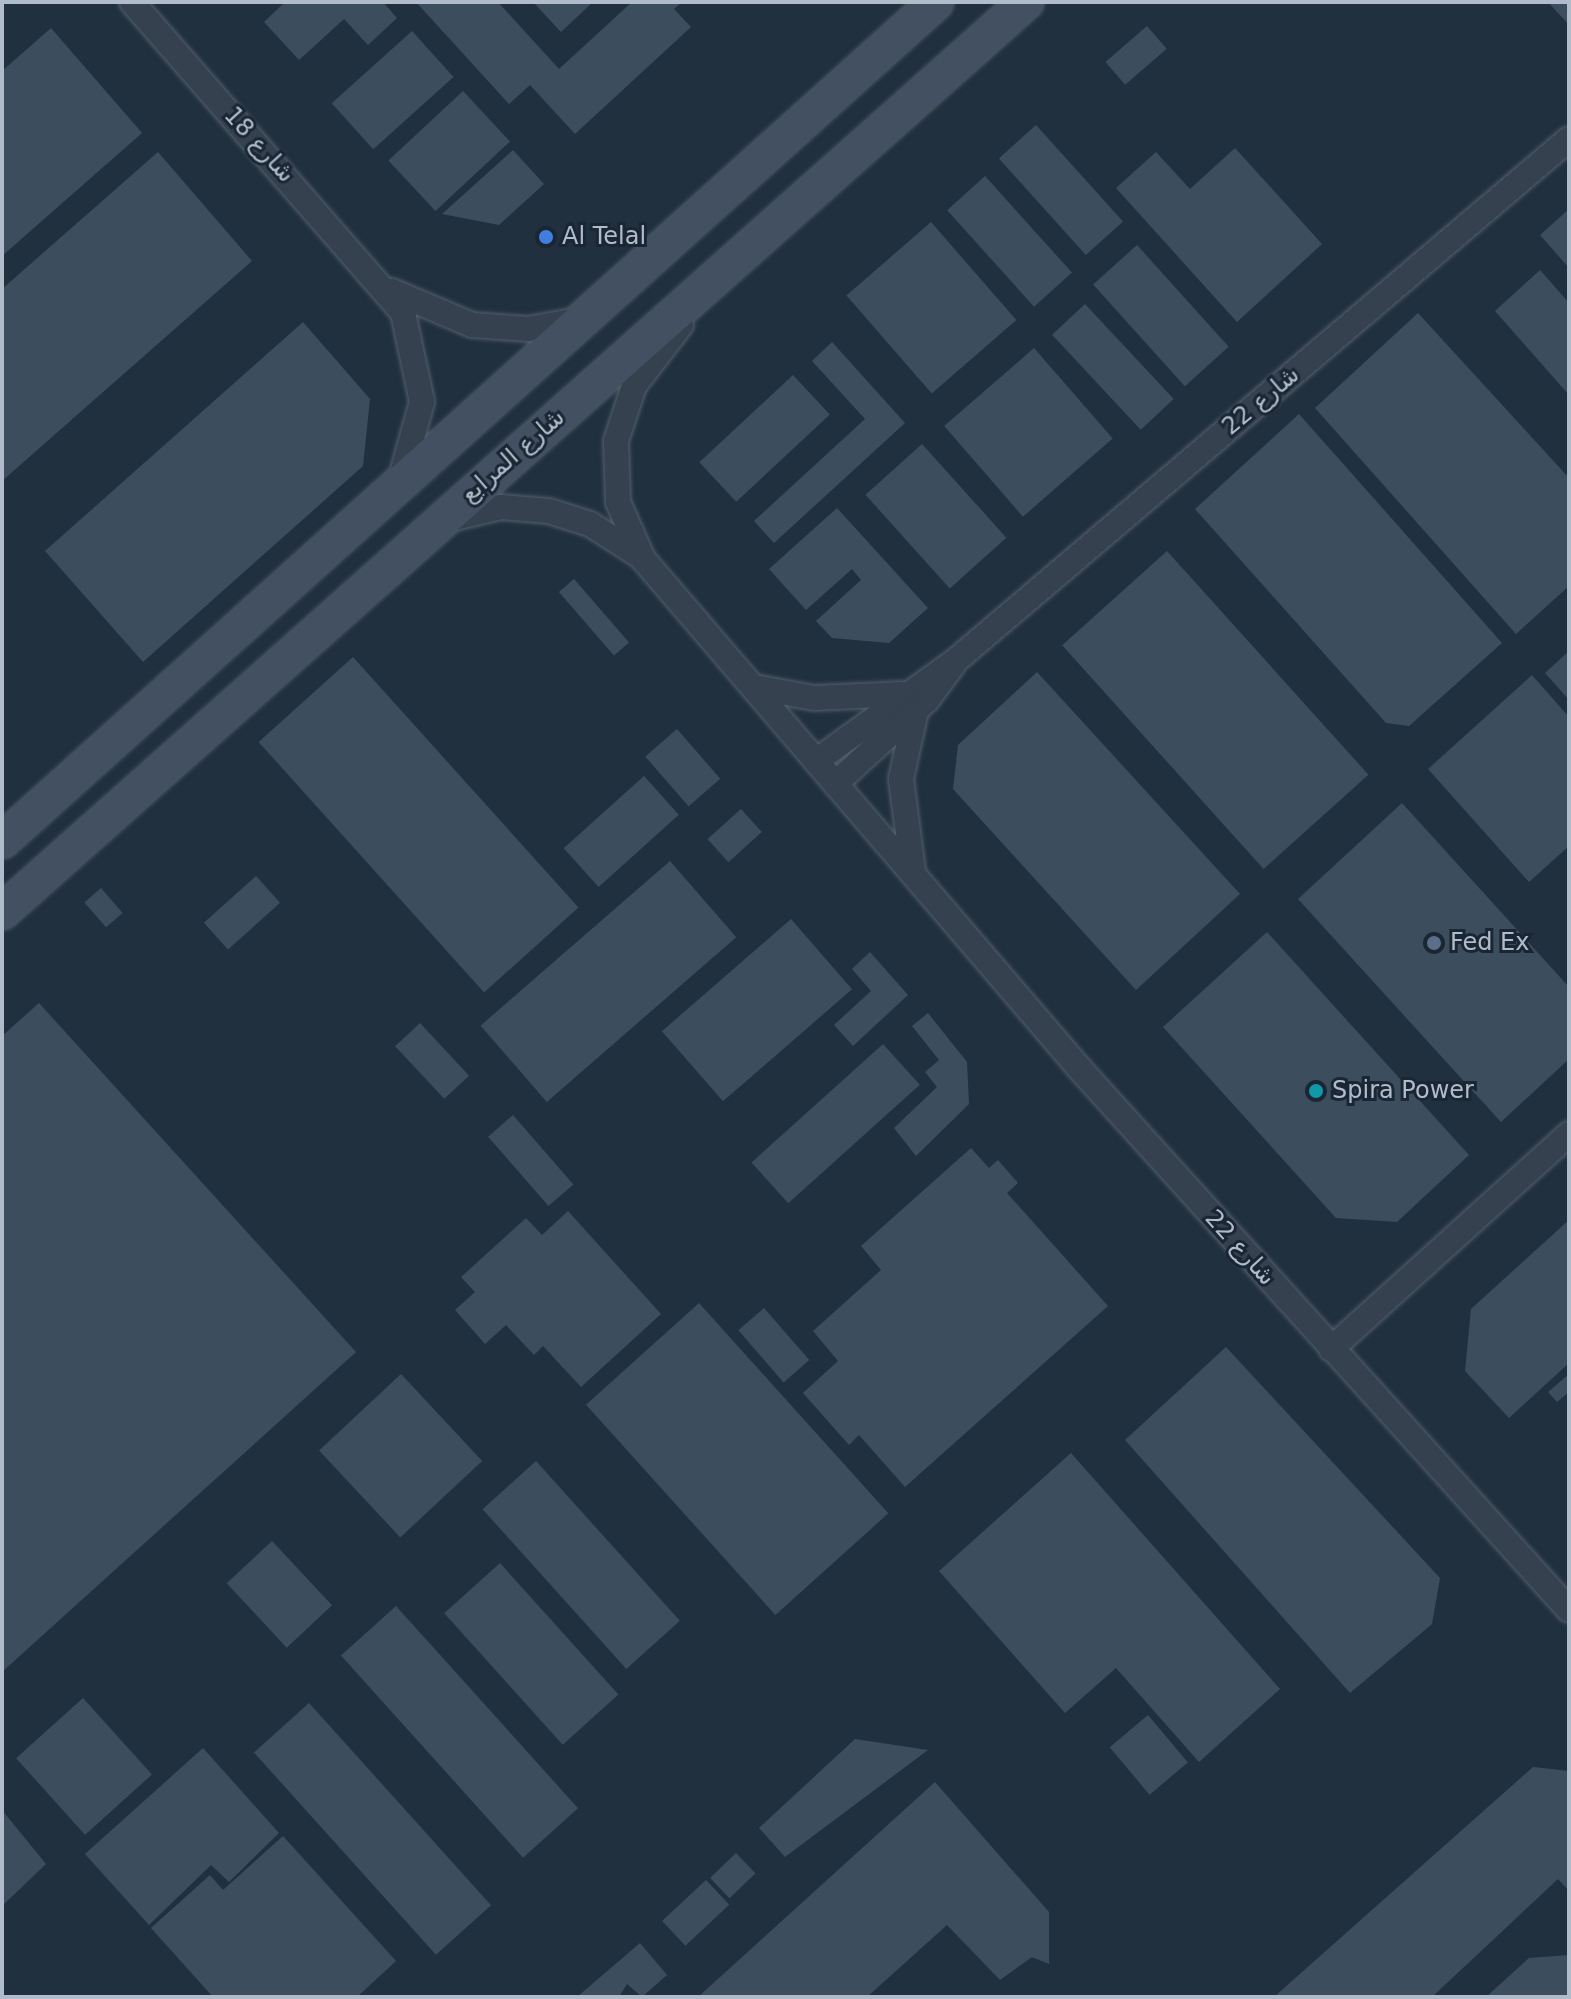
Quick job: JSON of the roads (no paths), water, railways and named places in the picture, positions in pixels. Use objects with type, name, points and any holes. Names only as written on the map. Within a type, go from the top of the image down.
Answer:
[{"type":"main road","points":[[2,841],[936,2]]},
{"type":"main road","name":"شارع المرابع","points":[[2,912],[1026,2]]},
{"type":"street","name":"شارع 18","points":[[132,2],[387,287],[421,372],[418,433],[395,489]]},
{"type":"street","name":"شارع 22","points":[[835,784],[910,702],[954,662],[1569,139]]},
{"type":"street","name":"شارع 22","points":[[643,559],[615,482],[620,422],[644,370],[728,267]]},
{"type":"street","name":"شارع 18","points":[[387,287],[472,325],[528,329],[583,319]]},
{"type":"street","name":"شارع 22","points":[[433,526],[501,507],[549,511],[599,528],[643,559],[916,881],[1331,1349],[1569,1610]]},
{"type":"street","points":[[754,687],[814,698],[910,702],[901,779],[916,881]]},
{"type":"street","name":"شارع 22","points":[[816,761],[910,702]]},
{"type":"street","points":[[1331,1349],[1569,1134]]},
{"type":"place","name":"Al Telal","points":[[546,237]]},
{"type":"place","name":"Fed Ex","points":[[1434,943]]},
{"type":"place","name":"Spira Power","points":[[1316,1091]]}]
